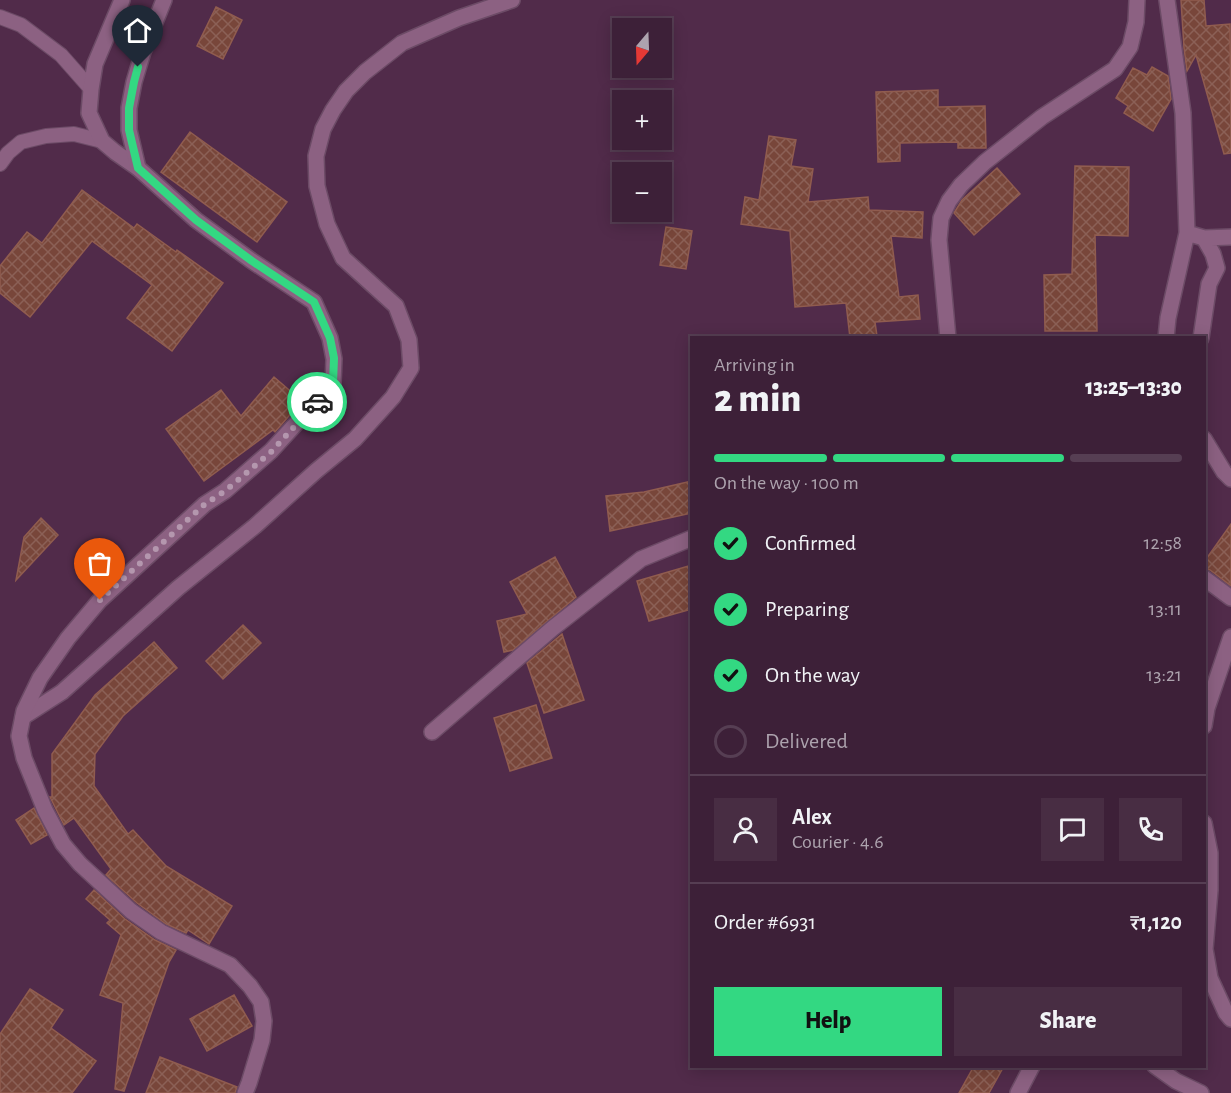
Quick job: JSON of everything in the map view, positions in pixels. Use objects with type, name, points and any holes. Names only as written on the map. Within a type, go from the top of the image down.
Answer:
[{"type":"street","points":[[122,0],[95,64],[91,88],[89,113],[102,141],[138,168],[196,220],[314,302],[330,338],[334,358],[333,383],[271,452],[225,491],[205,504],[100,600],[68,638],[40,678],[24,711],[19,736],[24,758],[45,810],[63,844],[80,864],[132,911],[161,932],[230,965],[250,986],[261,1002],[264,1021],[262,1040],[245,1093]]},
{"type":"street","points":[[138,168],[129,130],[129,108],[143,52],[165,0]]},
{"type":"street","points":[[23,717],[62,692],[178,588],[355,439],[393,398],[411,368],[409,339],[396,306],[343,258],[327,224],[317,186],[315,156],[323,129],[346,91],[365,72],[402,43],[459,18],[512,0]]},
{"type":"street","points":[[948,336],[939,240],[942,218],[949,201],[961,185],[993,156],[1042,117],[1115,69],[1130,47],[1136,22],[1137,0]]},
{"type":"street","points":[[1166,336],[1187,233],[1183,112],[1167,0]]},
{"type":"street","points":[[1187,233],[1204,238],[1231,237]]},
{"type":"street","points":[[1201,336],[1209,284],[1217,268],[1214,254],[1204,238]]},
{"type":"street","points":[[1206,442],[1224,472],[1231,479]]},
{"type":"street","points":[[432,732],[553,628],[641,559],[690,539]]},
{"type":"street","points":[[1206,579],[1231,598]]},
{"type":"street","points":[[1206,714],[1231,637]]},
{"type":"street","points":[[1206,833],[1210,853],[1210,890],[1206,937]]},
{"type":"street","points":[[1206,955],[1210,978],[1231,1019]]},
{"type":"street","points":[[1018,1093],[1031,1068]]},
{"type":"street","points":[[1158,1068],[1176,1081],[1201,1093]]},
{"type":"lane","points":[[0,17],[21,26],[61,56],[91,88]]},
{"type":"lane","points":[[0,164],[8,153],[21,142],[46,136],[74,134],[102,141]]},
{"type":"building","points":[[1181,0],[1204,0],[1206,26],[1230,24],[1231,153],[1224,154],[1196,55],[1187,71]]},
{"type":"building","points":[[216,7],[242,20],[223,59],[197,46]]},
{"type":"building","points":[[1152,67],[1168,76],[1171,99],[1153,131],[1124,113],[1128,106],[1116,98],[1133,68],[1147,75]]},
{"type":"building","points":[[938,90],[938,107],[985,106],[986,148],[958,148],[958,142],[900,143],[900,161],[878,162],[876,92]]},
{"type":"building","points":[[190,132],[287,202],[257,242],[161,172]]},
{"type":"building","points":[[769,136],[796,140],[791,166],[813,169],[808,202],[868,197],[869,210],[923,212],[922,238],[891,236],[899,297],[918,295],[920,319],[875,322],[877,336],[850,336],[846,303],[795,307],[790,231],[741,224],[745,197],[759,200]]},
{"type":"building","points":[[1075,166],[1129,167],[1128,236],[1095,235],[1097,331],[1045,331],[1044,275],[1072,274]]},
{"type":"building","points":[[997,168],[1020,194],[974,235],[954,213],[962,200]]},
{"type":"building","points":[[82,190],[134,228],[137,224],[223,283],[172,351],[127,318],[152,285],[92,241],[30,317],[0,293],[0,266],[27,232],[42,243]]},
{"type":"building","points":[[666,227],[692,231],[686,269],[660,265]]},
{"type":"building","points":[[274,377],[302,401],[275,432],[273,430],[204,481],[166,429],[221,390],[241,416]]},
{"type":"building","points":[[690,481],[690,513],[610,531],[606,496],[644,492]]},
{"type":"building","points":[[41,518],[58,535],[16,580],[24,537]]},
{"type":"building","points":[[1231,524],[1231,586],[1206,569],[1206,559]]},
{"type":"building","points":[[555,557],[576,597],[513,650],[504,652],[497,621],[527,614],[510,582]]},
{"type":"building","points":[[690,566],[690,610],[649,621],[637,581]]},
{"type":"building","points":[[243,625],[261,643],[223,679],[206,661]]},
{"type":"building","points":[[562,634],[584,700],[544,713],[527,663]]},
{"type":"building","points":[[154,642],[177,668],[123,716],[95,754],[94,786],[128,834],[133,830],[166,866],[232,906],[209,944],[188,930],[186,933],[166,924],[137,903],[106,875],[111,869],[74,818],[64,825],[50,797],[52,797],[52,754],[95,695]]},
{"type":"building","points":[[536,705],[552,758],[510,771],[494,718]]},
{"type":"building","points":[[34,808],[47,835],[31,844],[16,820]]},
{"type":"building","points":[[94,890],[125,919],[155,940],[176,950],[169,962],[124,1091],[115,1089],[123,1003],[100,995],[121,935],[107,923],[110,920],[86,899]]},
{"type":"building","points":[[30,989],[63,1010],[51,1028],[96,1061],[72,1093],[0,1093],[0,1034]]},
{"type":"building","points":[[234,995],[252,1026],[207,1051],[190,1019]]},
{"type":"building","points":[[160,1057],[237,1087],[235,1093],[146,1093]]},
{"type":"building","points":[[973,1068],[1003,1068],[989,1093],[959,1093]]},
{"type":"way so far","points":[[100,600],[205,504],[225,491],[271,452],[317,402]]},
{"type":"route","points":[[138,67],[129,108],[129,130],[138,168],[196,220],[314,302],[330,338],[334,358],[333,383],[317,402]]}]
